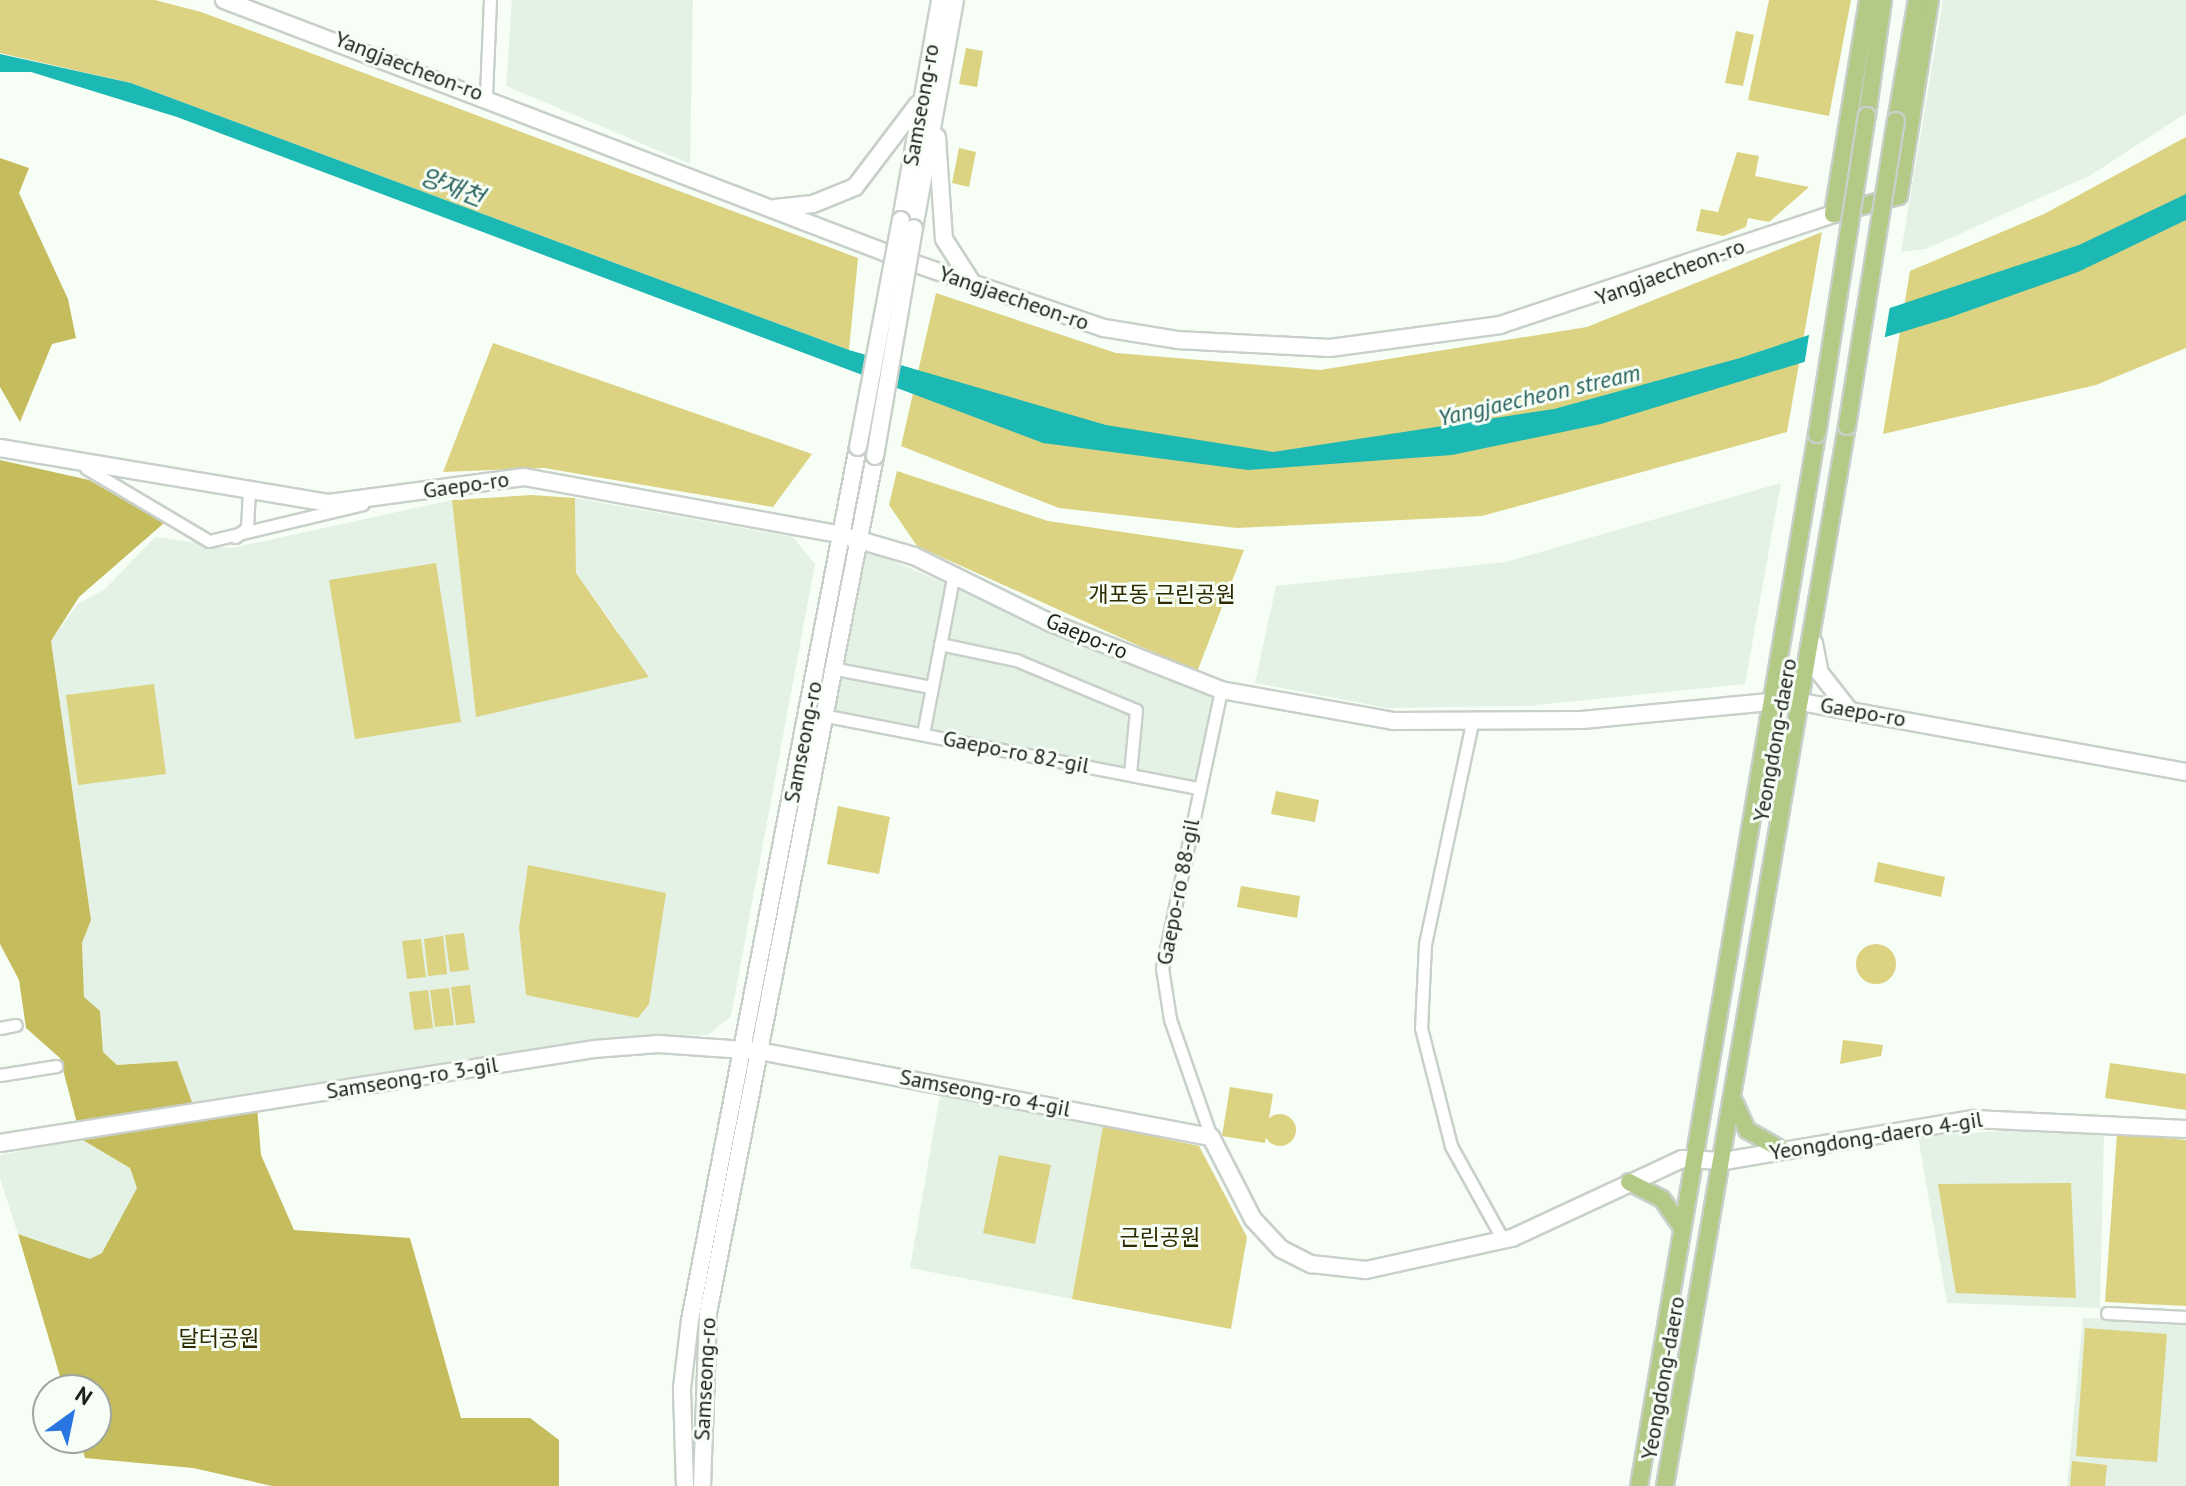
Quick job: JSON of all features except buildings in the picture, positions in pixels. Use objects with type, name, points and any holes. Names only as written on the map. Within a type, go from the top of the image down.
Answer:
[{"type":"main road","points":[[1868,0],[1833,214],[1899,196],[1930,0]]},
{"type":"main road","name":"Yeongdong-daero","points":[[1667,1481],[1774,700],[1883,0]]},
{"type":"main road","name":"Yeongdong-daero","points":[[1639,1486],[1682,1228],[1735,1101],[1805,702],[1917,0]]},
{"type":"main road","points":[[1735,1101],[1747,1130],[1782,1150]]},
{"type":"main road","points":[[1629,1182],[1662,1199],[1682,1228]]},
{"type":"street","name":"Yangjaecheon-ro","points":[[224,0],[486,95],[757,206],[975,285],[1104,328],[1245,347],[1330,348],[1557,312],[1833,214]]},
{"type":"street","points":[[486,95],[490,0]]},
{"type":"street","name":"Samseong-ro","points":[[930,98],[940,0]]},
{"type":"street","name":"Samseong-ro","points":[[702,1486],[708,1313],[751,1050],[858,447],[907,224],[930,98],[955,0]]},
{"type":"street","points":[[757,206],[789,209],[855,187],[930,98]]},
{"type":"street","points":[[930,98],[944,239],[975,285]]},
{"type":"street","name":"Samseong-ro","points":[[685,1486],[682,1388],[690,1320],[827,716],[862,540],[907,224]]},
{"type":"street","name":"Gaepo-ro","points":[[0,448],[249,491],[371,502],[524,477],[842,535],[954,573],[1051,623],[1221,690],[1394,721],[1472,723],[1774,700],[1805,702],[2186,772]]},
{"type":"street","points":[[74,463],[138,493],[209,541],[232,540],[371,502]]},
{"type":"street","points":[[232,540],[247,528],[249,491]]},
{"type":"street","name":"Gaepo-ro 82-gil","points":[[954,573],[923,734],[1198,788]]},
{"type":"street","points":[[1814,643],[1820,673],[1849,710]]},
{"type":"street","points":[[940,644],[1016,660],[1136,710],[1138,735],[1130,774]]},
{"type":"street","points":[[836,669],[931,687]]},
{"type":"street","name":"Gaepo-ro 88-gil","points":[[1211,1137],[1162,980],[1198,788],[1221,690]]},
{"type":"street","points":[[827,716],[923,734]]},
{"type":"street","points":[[1472,723],[1425,944],[1421,1028],[1451,1146],[1503,1240]]},
{"type":"street","points":[[0,1028],[16,1025]]},
{"type":"street","name":"Samseong-ro 3-gil","points":[[0,1143],[594,1049],[751,1050]]},
{"type":"street","name":"Samseong-ro 4-gil","points":[[751,1050],[1211,1137]]},
{"type":"street","points":[[0,1075],[56,1066]]},
{"type":"street","name":"Yeongdong-daero 4-gil","points":[[1211,1137],[1262,1233],[1311,1264],[1366,1270],[1503,1240],[1665,1163],[1709,1161],[1941,1122],[2026,1116],[2186,1129]]},
{"type":"street","points":[[2107,1313],[2186,1317]]},
{"type":"shaded area","points":[[512,0],[693,0],[690,164],[506,86]]},
{"type":"shaded area","points":[[1943,0],[2186,0],[2186,113],[2091,175],[1926,249],[1901,252]]},
{"type":"shaded area","points":[[1781,483],[1745,684],[1527,706],[1387,708],[1255,683],[1276,586],[1506,562]]},
{"type":"shaded area","points":[[575,498],[793,537],[815,564],[731,1016],[708,1035],[592,1039],[192,1102],[177,1061],[117,1065],[103,1052],[99,1011],[84,997],[82,943],[91,920],[51,641],[78,604],[105,589],[155,537],[232,548],[452,500],[476,716],[620,634],[576,573]]},
{"type":"shaded area","points":[[862,547],[1056,633],[1217,693],[1196,786],[833,713]]},
{"type":"shaded area","points":[[940,1095],[1103,1126],[1072,1299],[910,1268]]},
{"type":"shaded area","points":[[2021,1130],[2104,1134],[2100,1308],[1947,1303],[1918,1136]]},
{"type":"shaded area","points":[[81,1139],[130,1168],[137,1188],[102,1254],[90,1259],[18,1234],[0,1178],[0,1155]]},
{"type":"shaded area","points":[[2083,1318],[2186,1322],[2186,1486],[2067,1486]]},
{"type":"green space","points":[[0,0],[155,0],[201,12],[858,258],[849,350],[131,83],[0,53]]},
{"type":"green space","points":[[1769,0],[1851,0],[1829,116],[1748,100]]},
{"type":"green space","points":[[1736,31],[1754,35],[1743,86],[1725,83]]},
{"type":"green space","points":[[966,48],[983,51],[977,87],[959,84]]},
{"type":"green space","points":[[2186,137],[2186,348],[2096,385],[1883,434],[1910,271],[2044,214]]},
{"type":"green space","points":[[959,148],[976,152],[969,187],[952,183]]},
{"type":"green space","points":[[1737,152],[1759,156],[1755,176],[1809,187],[1769,222],[1748,218],[1746,227],[1723,236],[1696,231],[1701,209],[1718,212]]},
{"type":"green space","points":[[0,158],[29,168],[19,193],[68,299],[76,338],[52,344],[20,422],[0,387]]},
{"type":"green space","points":[[1822,232],[1787,432],[1482,516],[1237,528],[1059,508],[901,446],[936,293],[1116,353],[1320,370],[1587,327]]},
{"type":"green space","points":[[493,343],[812,454],[773,507],[544,468],[443,472]]},
{"type":"green space","name":"달터공원","points":[[0,460],[89,480],[164,523],[79,597],[51,641],[91,920],[82,943],[84,997],[100,1011],[103,1052],[117,1065],[177,1061],[192,1102],[257,1107],[261,1155],[294,1230],[410,1238],[461,1418],[530,1418],[559,1440],[559,1486],[272,1486],[193,1468],[85,1458],[84,1454],[112,1454],[112,1374],[59,1374],[18,1234],[90,1259],[102,1253],[137,1188],[130,1168],[81,1139],[60,1058],[26,1028],[19,980],[0,944]]},
{"type":"green space","name":"개포동 근린공원","points":[[897,471],[1048,521],[1244,550],[1197,672],[917,546],[889,505]]},
{"type":"green space","points":[[532,495],[575,498],[576,573],[649,677],[476,717],[452,500]]},
{"type":"green space","points":[[436,563],[461,722],[355,739],[329,580]]},
{"type":"green space","points":[[154,684],[166,774],[78,785],[66,695]]},
{"type":"green space","points":[[1276,791],[1319,800],[1315,822],[1271,814]]},
{"type":"green space","points":[[838,806],[890,817],[879,874],[827,864]]},
{"type":"green space","points":[[1878,862],[1945,877],[1941,897],[1874,882]]},
{"type":"green space","points":[[528,865],[666,893],[649,1004],[638,1018],[526,995],[519,928]]},
{"type":"green space","points":[[1241,886],[1300,896],[1297,918],[1237,907]]},
{"type":"green space","points":[[464,933],[469,970],[450,972],[445,935]]},
{"type":"green space","points":[[443,936],[447,974],[428,976],[424,939]]},
{"type":"green space","points":[[421,939],[426,977],[407,979],[402,941]]},
{"type":"green space","points":[[1876,944],[1890,950],[1896,964],[1890,978],[1876,984],[1862,978],[1856,964],[1862,950]]},
{"type":"green space","points":[[470,985],[475,1023],[456,1025],[451,987]]},
{"type":"green space","points":[[449,988],[454,1025],[435,1027],[430,990]]},
{"type":"green space","points":[[428,990],[433,1028],[414,1030],[409,992]]},
{"type":"green space","points":[[1843,1040],[1883,1045],[1881,1056],[1840,1064]]},
{"type":"green space","points":[[2110,1063],[2186,1074],[2186,1110],[2105,1098]]},
{"type":"green space","points":[[1230,1087],[1273,1094],[1265,1143],[1222,1136]]},
{"type":"green space","points":[[1280,1114],[1291,1119],[1296,1130],[1291,1141],[1280,1146],[1269,1141],[1264,1130],[1269,1119]]},
{"type":"green space","name":"근린공원","points":[[1103,1126],[1199,1146],[1247,1237],[1231,1329],[1072,1299]]},
{"type":"green space","points":[[2117,1134],[2186,1140],[2186,1306],[2105,1302]]},
{"type":"green space","points":[[999,1155],[1051,1165],[1035,1244],[983,1233]]},
{"type":"green space","points":[[2071,1183],[2076,1298],[1956,1293],[1938,1184]]},
{"type":"green space","points":[[2085,1328],[2167,1334],[2157,1462],[2076,1456]]},
{"type":"green space","points":[[2072,1461],[2107,1465],[2105,1486],[2070,1486]]},
{"type":"water","points":[[0,54],[131,83],[849,350],[1106,425],[1273,452],[1554,409],[1740,358],[2079,245],[2186,194],[2186,220],[2078,272],[1951,317],[1601,424],[1452,455],[1248,470],[1043,443],[177,117],[31,72],[0,72]]},
{"type":"pier","points":[[1891,300],[1884,342],[1804,366],[1810,329]]},
{"type":"water label","name":"양재천","points":[[452,187]]},
{"type":"water label","name":"Yangjaecheon stream","points":[[1539,395]]}]
